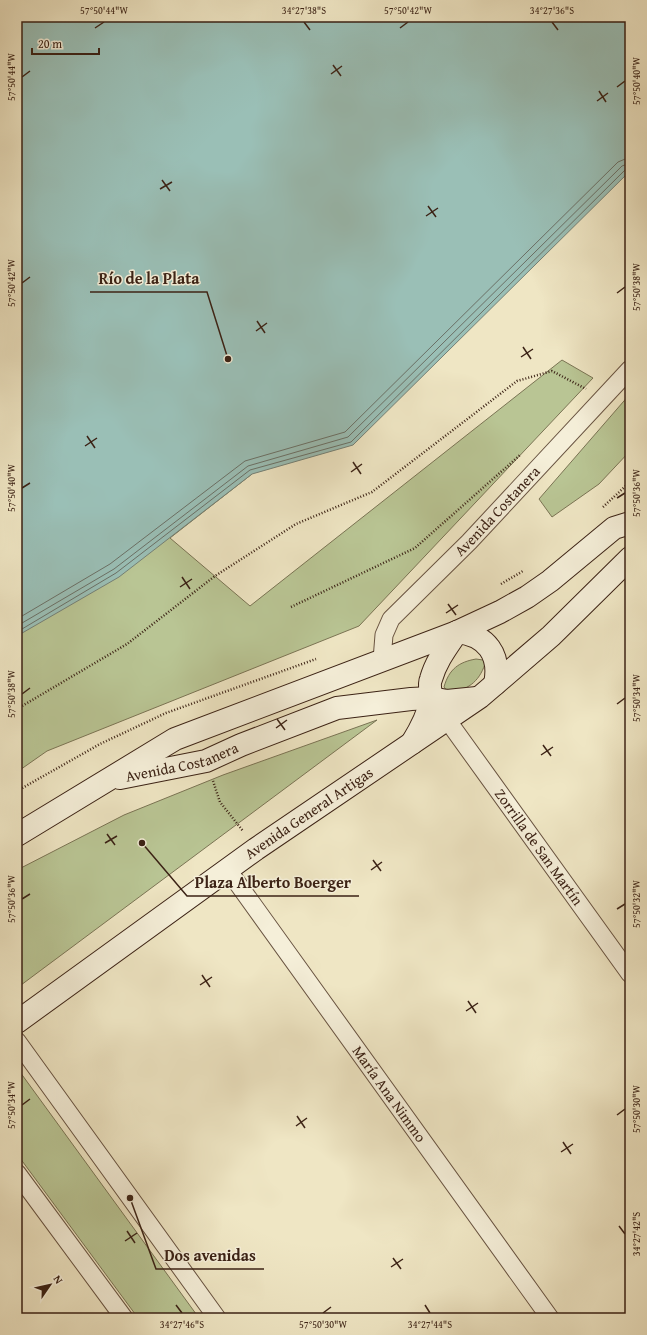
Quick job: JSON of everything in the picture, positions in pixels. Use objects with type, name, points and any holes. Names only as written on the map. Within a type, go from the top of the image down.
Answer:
[{"type":"street","name":"Avenida Costanera","points":[[382,660],[384,635],[391,620],[469,542],[630,369]]},
{"type":"street","name":"Avenida Costanera","points":[[106,781],[175,739],[457,632],[500,612],[527,597],[550,581],[614,528],[630,523]]},
{"type":"street","points":[[448,720],[488,690],[551,636],[630,558]]},
{"type":"street","points":[[411,745],[419,730],[431,698],[429,687],[432,675],[441,656],[457,632],[478,638],[486,644],[496,663],[488,690]]},
{"type":"street","name":"Avenida Costanera","points":[[106,781],[206,761],[248,742],[337,708],[431,698],[446,701],[488,690]]},
{"type":"street","name":"Zorrilla de San Martín","points":[[431,698],[630,974]]},
{"type":"street","name":"Avenida General Artigas","points":[[17,1022],[256,849],[448,720]]},
{"type":"street","points":[[17,835],[106,781]]},
{"type":"street","name":"María Ana Nimmo","points":[[228,870],[550,1318]]},
{"type":"street","points":[[17,1041],[217,1318]]},
{"type":"street","points":[[17,1173],[124,1318]]},
{"type":"path","points":[[17,709],[127,644],[215,576],[296,524],[372,492],[517,381],[552,371],[592,392]]},
{"type":"path","points":[[291,607],[414,548],[521,454]]},
{"type":"path","points":[[598,512],[630,482]]},
{"type":"path","points":[[495,588],[527,568]]},
{"type":"path","points":[[17,791],[100,744],[166,713],[324,657]]},
{"type":"path","points":[[206,761],[220,802],[256,849]]},
{"type":"green space","points":[[17,310],[252,474],[170,538],[250,606],[562,360],[593,378],[359,626],[47,751],[17,772]]},
{"type":"green space","points":[[630,394],[630,451],[599,484],[552,517],[539,499]]},
{"type":"green space","points":[[476,659],[483,660],[485,664],[476,681],[461,690],[448,692],[444,687],[452,671],[460,664]]},
{"type":"green space","points":[[377,720],[17,988],[17,870],[124,815],[223,775]]},
{"type":"green space","points":[[17,1071],[20,1072],[199,1318],[138,1318],[17,1154]]},
{"type":"water","points":[[17,17],[630,17],[630,171],[353,445],[252,474],[119,577],[17,636]]},
{"type":"place","name":"Río de la Plata","points":[[228,359]]},
{"type":"place","name":"Plaza Alberto Boerger","points":[[142,843]]},
{"type":"place","name":"Dos avenidas","points":[[130,1198]]}]
